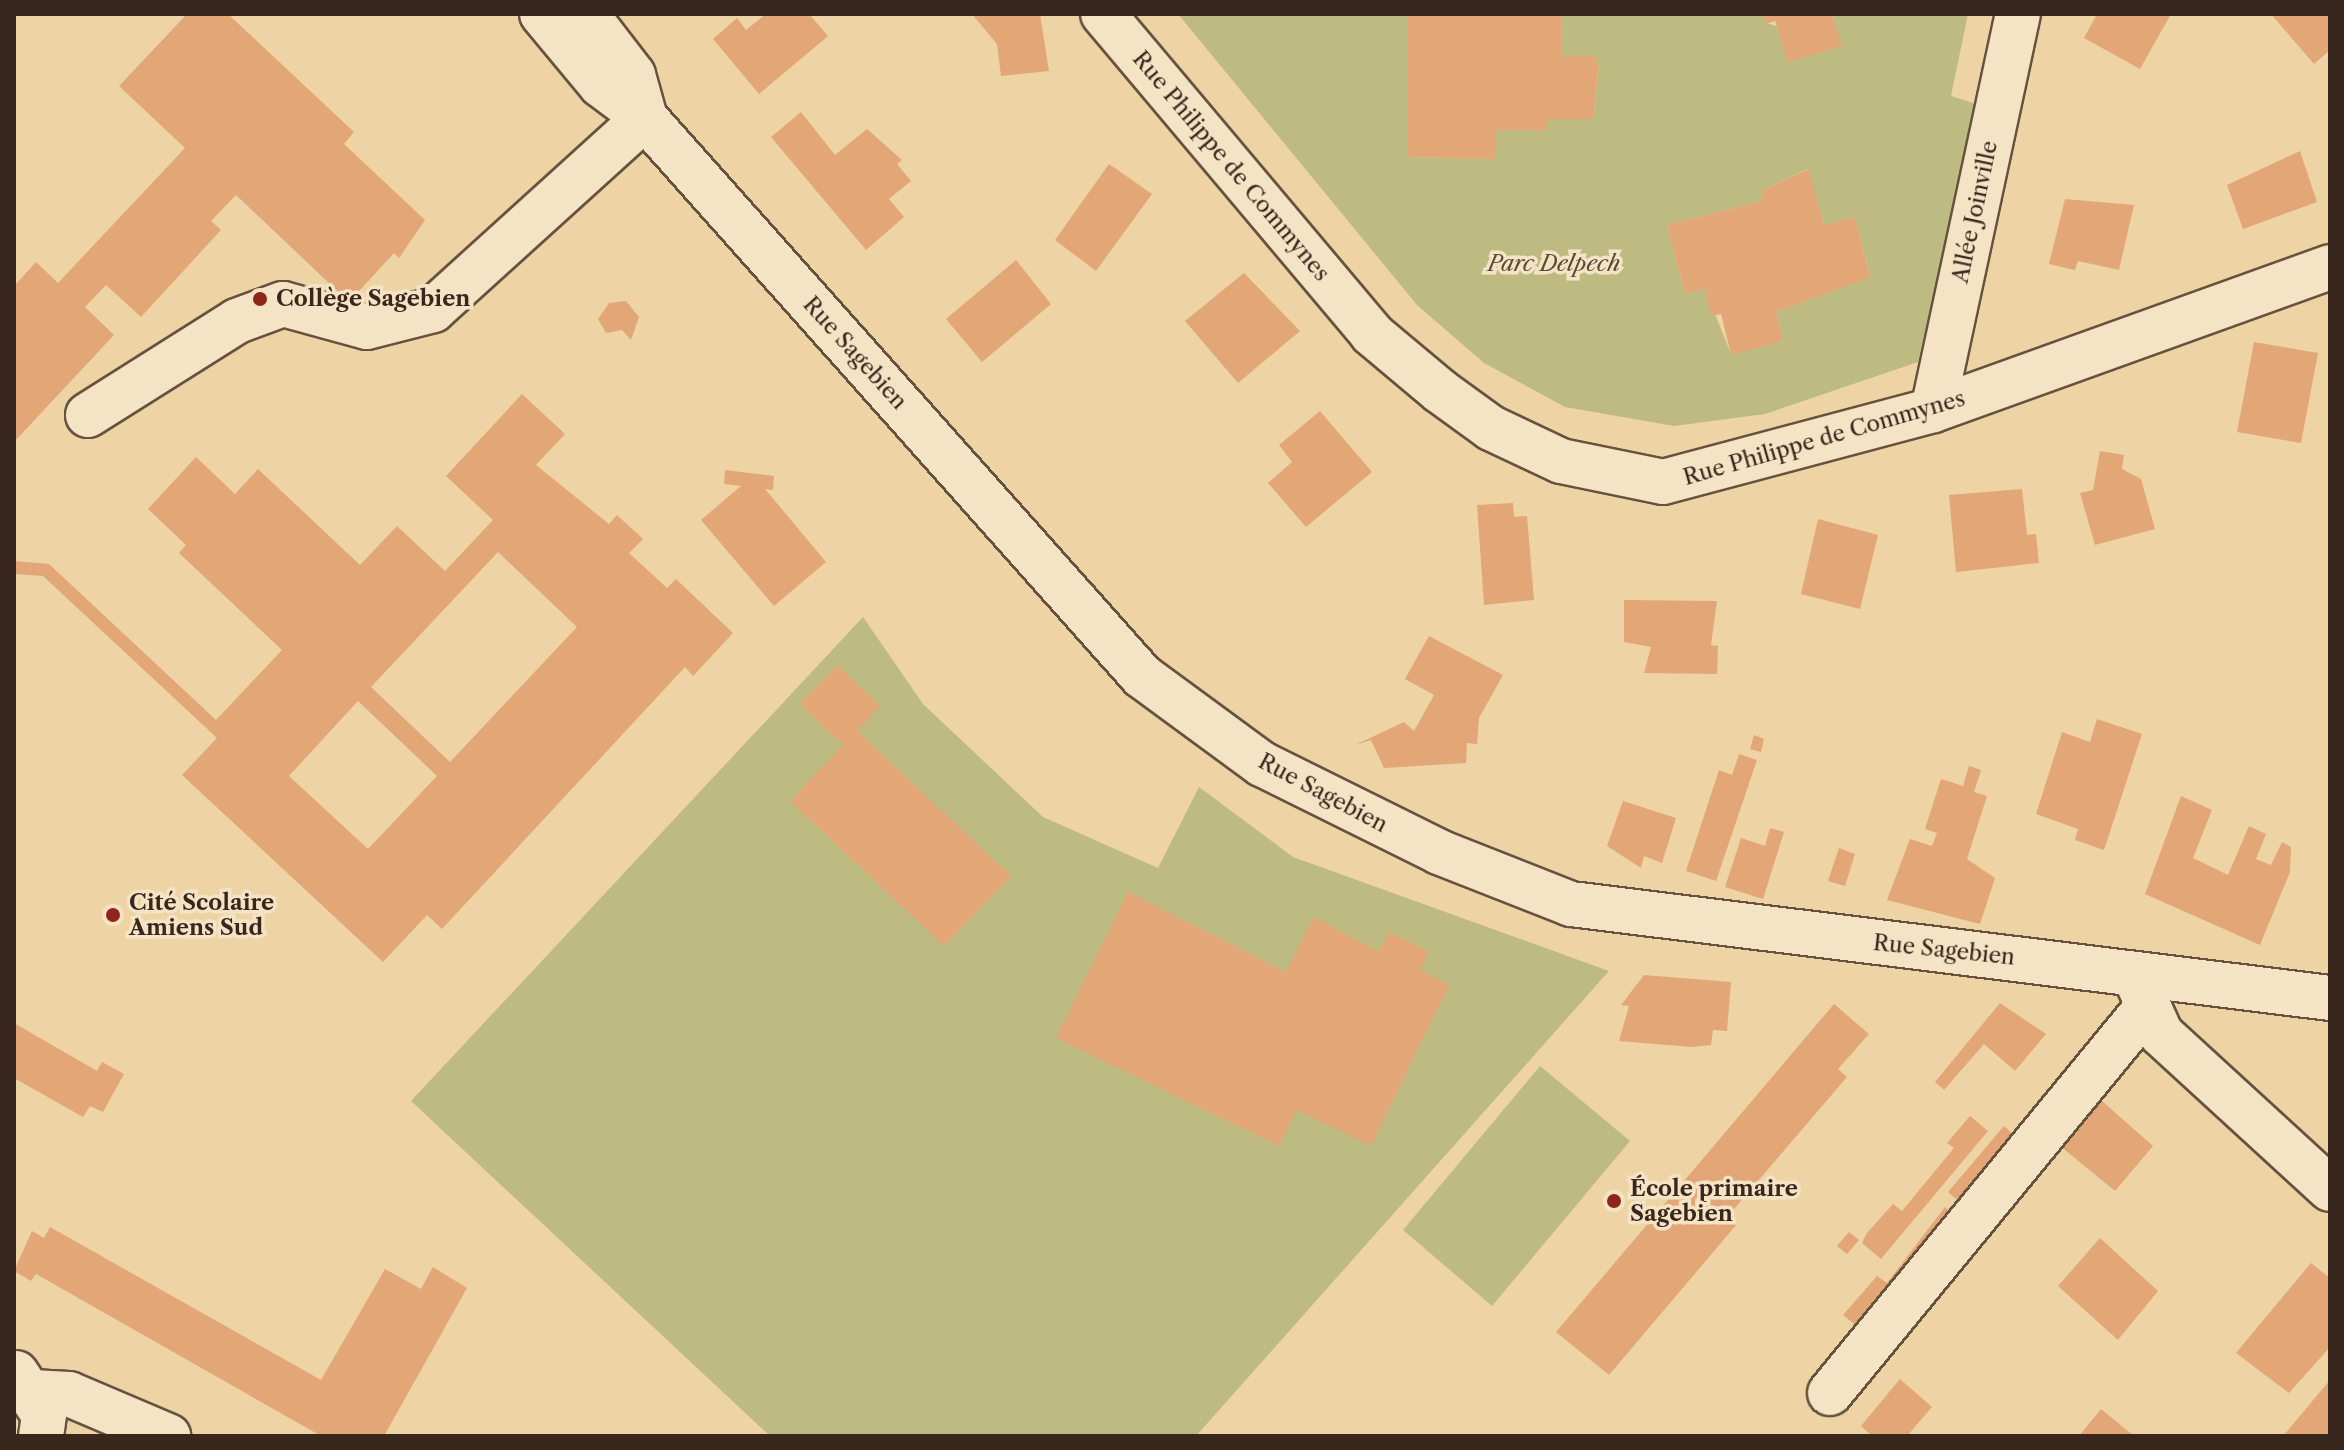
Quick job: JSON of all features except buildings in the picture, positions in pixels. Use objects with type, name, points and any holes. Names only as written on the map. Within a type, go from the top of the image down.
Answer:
[{"type":"street","points":[[88,415],[237,321],[283,304],[367,327],[433,310],[555,196],[645,118],[601,85],[542,14]]},
{"type":"street","name":"Rue Sagebien","points":[[586,14],[633,75],[645,118],[1142,676],[1262,764],[1439,852],[1571,904],[1716,928],[2140,987],[2330,998]]},
{"type":"street","name":"Rue Philippe de Commynes","points":[[1103,14],[1372,334],[1491,428],[1561,461],[1663,482],[1933,410],[2330,267]]},
{"type":"street","name":"Allée Joinville","points":[[1933,410],[2018,14]]},
{"type":"street","points":[[1830,1393],[2140,987],[2161,1034],[2330,1189]]},
{"type":"street","points":[[23,1382],[44,1415],[41,1436]]},
{"type":"street","points":[[23,1382],[69,1394],[168,1436]]},
{"type":"green space","name":"Parc Delpech","points":[[1178,14],[1483,14],[1409,15],[1407,157],[1495,159],[1495,130],[1547,130],[1547,119],[1593,119],[1599,65],[1594,56],[1562,56],[1561,14],[1763,14],[1766,23],[1841,46],[1832,17],[1843,14],[1968,14],[1951,96],[1976,104],[1918,362],[1765,414],[1674,426],[1565,407],[1484,363],[1417,305]],"holes":[[[1808,169],[1824,225],[1855,217],[1870,276],[1776,312],[1783,341],[1731,354],[1705,289],[1685,293],[1667,225],[1763,201],[1761,191]]]},
{"type":"green space","points":[[863,617],[923,704],[1043,817],[1158,868],[1199,787],[1293,857],[1609,971],[1196,1436],[770,1436],[411,1101]]},
{"type":"green space","points":[[1540,1066],[1630,1141],[1492,1306],[1403,1230]]},
{"type":"place","name":"Collège Sagebien","points":[[260,299]]},
{"type":"place","name":"Cité Scolaire Amiens Sud","points":[[113,915]]},
{"type":"place","name":"École primaire Sagebien","points":[[1614,1201]]}]
